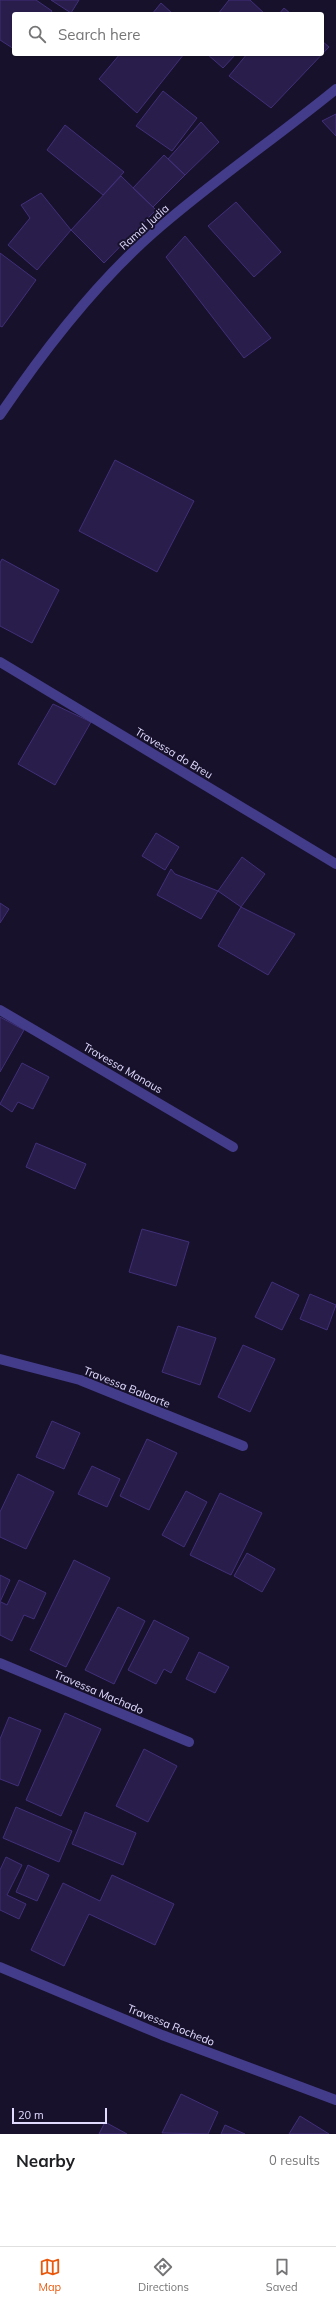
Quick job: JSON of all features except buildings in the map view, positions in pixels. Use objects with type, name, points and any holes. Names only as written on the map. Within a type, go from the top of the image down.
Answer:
[{"type":"street","name":"Ramal Judia","points":[[0,415],[35,363],[108,277],[153,233],[336,89]]},
{"type":"street","name":"Travessa do Breu","points":[[0,662],[336,864]]},
{"type":"street","name":"Travessa Manaus","points":[[0,1010],[234,1147]]},
{"type":"street","name":"Travessa Baloarte","points":[[0,1359],[80,1380],[243,1446]]},
{"type":"street","name":"Travessa Machado","points":[[0,1663],[189,1742]]},
{"type":"street","name":"Travessa Rochedo","points":[[0,1967],[162,2035],[336,2100]]}]
